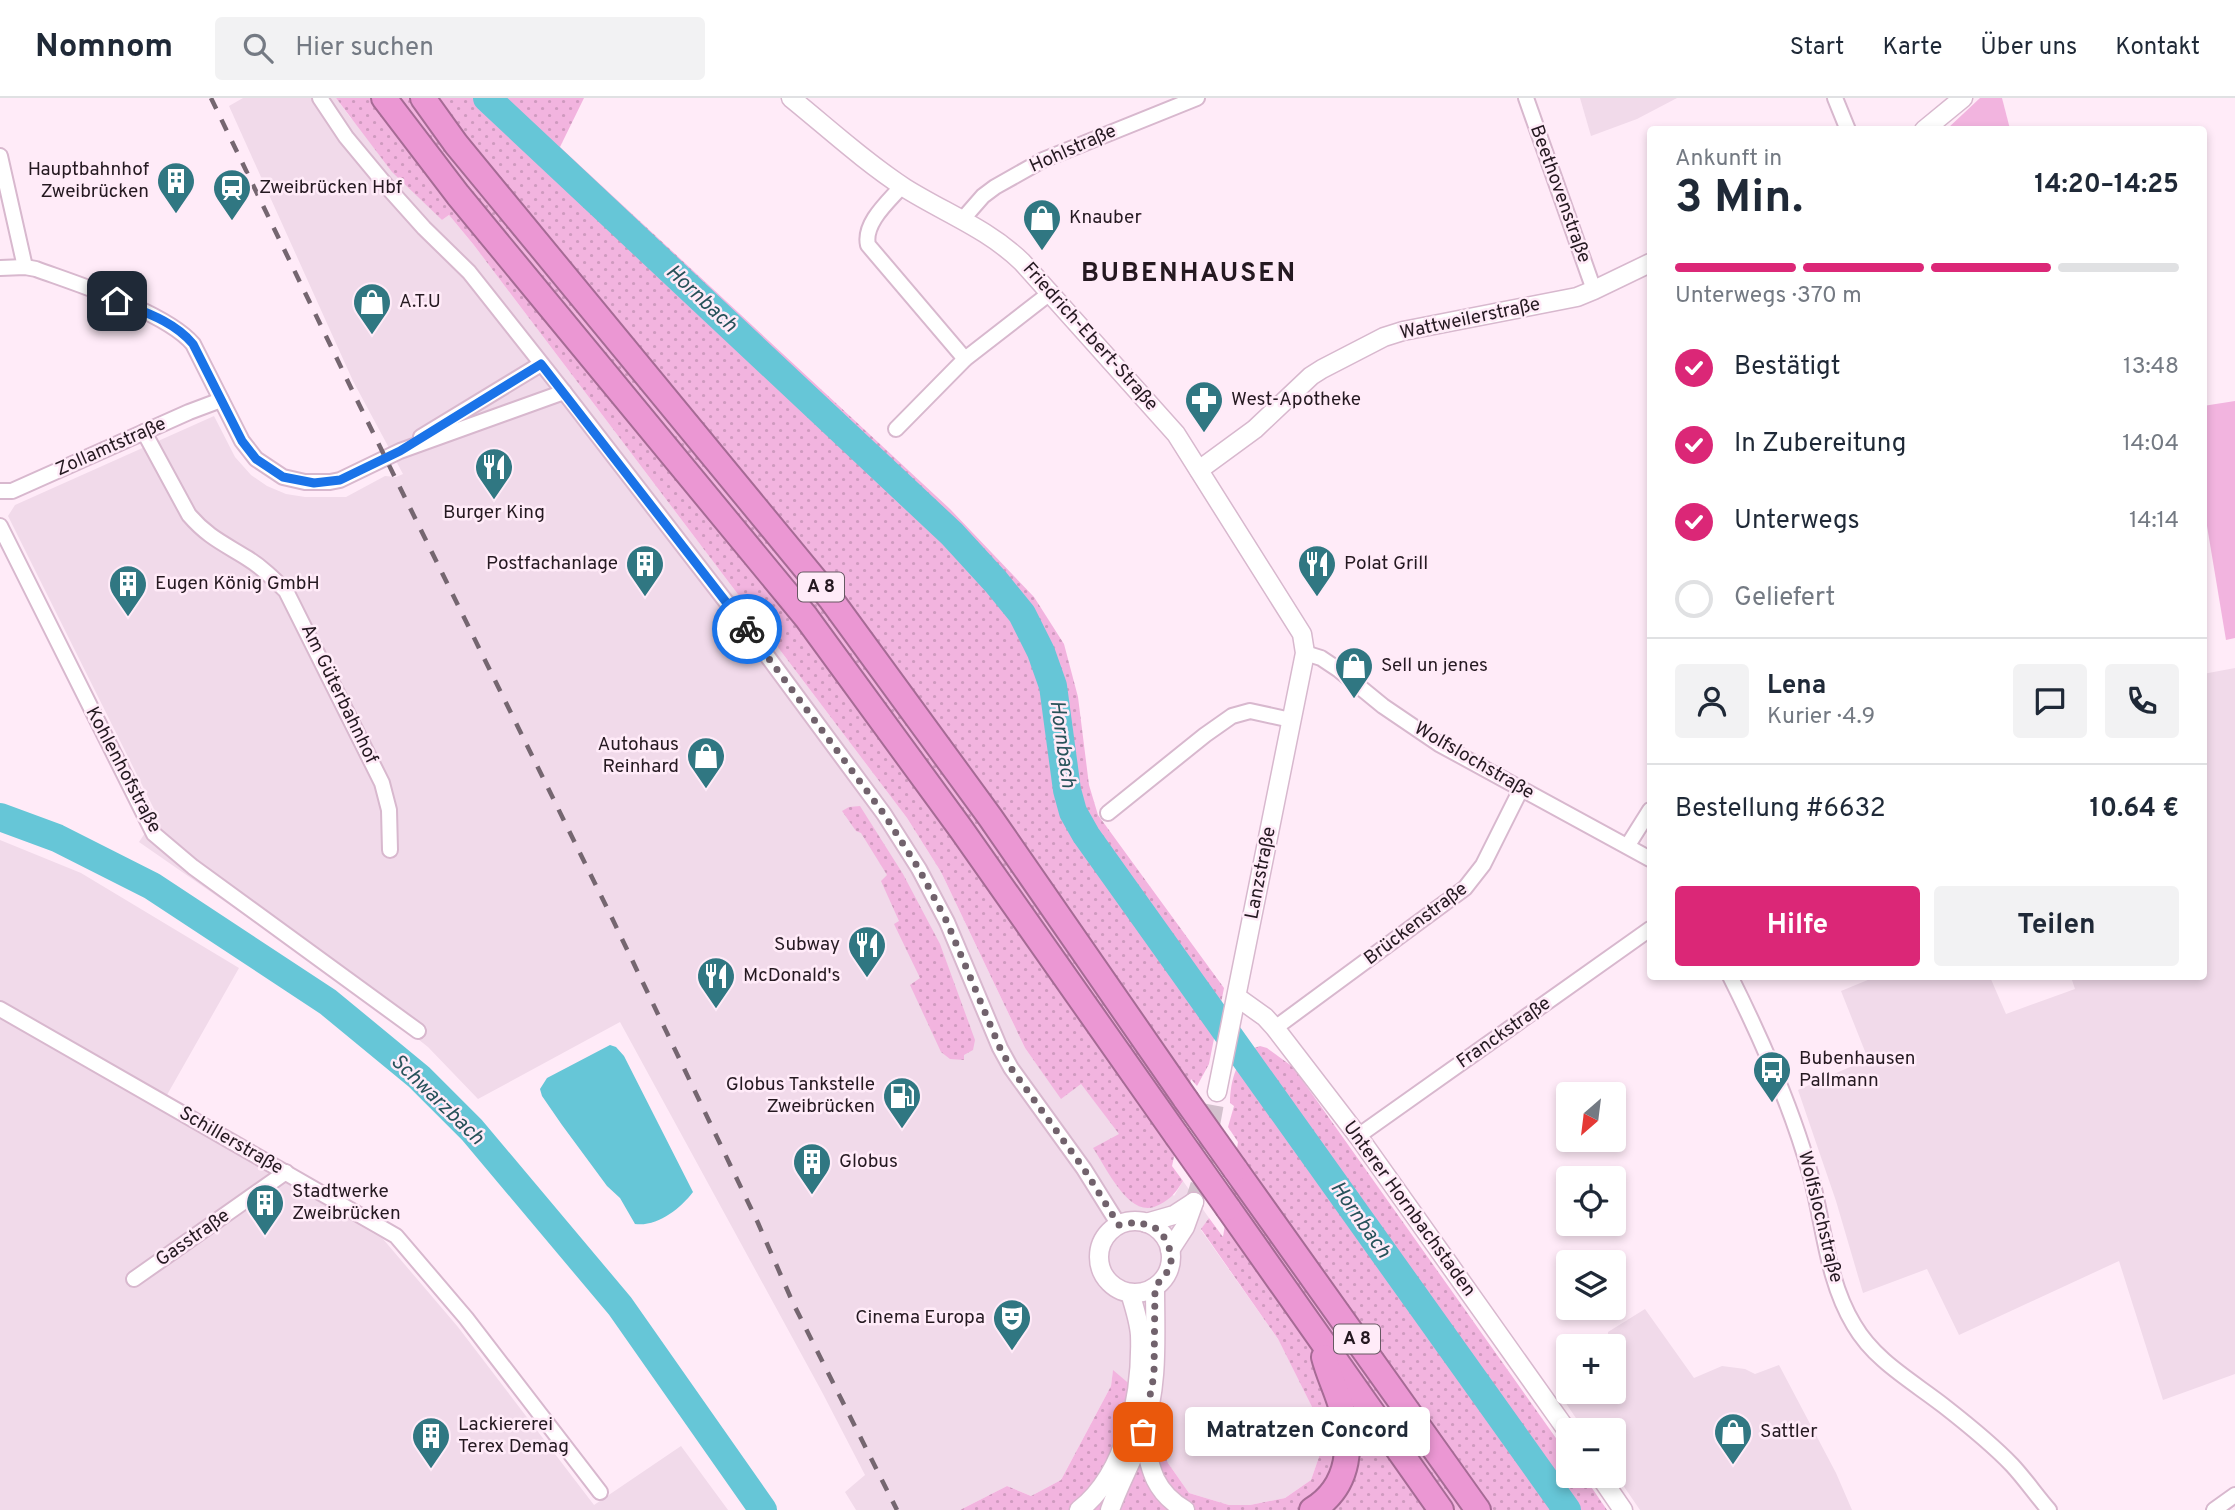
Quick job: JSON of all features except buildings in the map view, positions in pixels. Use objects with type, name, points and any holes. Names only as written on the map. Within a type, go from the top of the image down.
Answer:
[{"type":"highway","name":"A 8","points":[[384,98],[458,195],[806,617],[961,829],[1441,1510]]},
{"type":"highway","name":"A 8","points":[[423,98],[456,144],[830,598],[990,817],[1186,1100],[1478,1510]]},
{"type":"highway","points":[[1312,1510],[1336,1489],[1344,1474],[1347,1453],[1347,1429],[1340,1401],[1328,1373],[1321,1339]]},
{"type":"street","points":[[320,98],[346,137],[424,228],[469,272],[564,392],[756,640],[884,814],[919,869],[947,922],[1006,1058],[1084,1169],[1119,1225]]},
{"type":"street","name":"Friedrich-Ebert-Straße","points":[[791,98],[902,186],[995,238],[1050,293],[1176,433],[1301,634],[1305,653]]},
{"type":"street","name":"Hohlstraße","points":[[962,220],[995,187],[1043,160],[1197,98]]},
{"type":"street","name":"Beethovenstraße","points":[[1526,98],[1594,290]]},
{"type":"street","points":[[1835,98],[1846,126]]},
{"type":"street","points":[[1929,126],[1963,98]]},
{"type":"street","points":[[0,156],[24,267]]},
{"type":"street","points":[[902,186],[873,221],[867,233],[868,245],[965,359]]},
{"type":"street","name":"Wattweilerstraße","points":[[1199,470],[1255,429],[1311,376],[1384,337],[1565,300],[1594,290],[1647,264]]},
{"type":"street","points":[[0,268],[24,267],[77,284],[158,318],[183,333],[193,344],[242,441],[256,459],[275,473],[293,480],[314,483],[340,480],[400,451],[541,364]]},
{"type":"street","points":[[896,429],[965,359],[1050,293]]},
{"type":"street","points":[[400,451],[564,392]]},
{"type":"street","name":"Zollamtstraße","points":[[0,491],[12,491],[221,400]]},
{"type":"street","name":"Am Güterbahnhof","points":[[144,432],[186,509],[198,525],[211,538],[248,558],[267,572],[286,591],[382,783],[388,810],[390,850]]},
{"type":"street","name":"Kohlenhofstraße","points":[[0,526],[154,834],[193,867],[418,1031]]},
{"type":"street","name":"Lanzstraße","points":[[1218,1084],[1305,653]]},
{"type":"street","name":"Wolfslochstraße","points":[[1305,653],[1339,670],[1420,732],[1647,857]]},
{"type":"street","points":[[1108,813],[1205,734],[1232,716],[1250,711],[1291,720]]},
{"type":"street","name":"Brückenstraße","points":[[1275,1028],[1465,888],[1483,865],[1521,789]]},
{"type":"street","points":[[1628,845],[1647,815]]},
{"type":"street","name":"Franckstraße","points":[[1359,1136],[1647,931]]},
{"type":"street","name":"Wolfslochstraße","points":[[1732,980],[1751,1017],[1801,1142],[1834,1280],[1854,1325],[1871,1349],[1943,1405],[2012,1465],[2049,1510]]},
{"type":"street","name":"Unterer Hornbachstaden","points":[[1237,999],[1265,1017],[1275,1028],[1359,1136],[1558,1418]]},
{"type":"street","name":"Schillerstraße","points":[[0,1009],[396,1236],[466,1318],[600,1492]]},
{"type":"street","name":"Gasstraße","points":[[134,1279],[286,1172]]},
{"type":"street","points":[[1146,1223],[1162,1233],[1170,1250],[1168,1271],[1155,1287],[1139,1293],[1118,1289],[1108,1281],[1100,1264],[1102,1243],[1112,1230],[1119,1225],[1146,1223],[1174,1215],[1194,1202],[1185,1227],[1170,1250]]},
{"type":"street","points":[[1110,1510],[1143,1432],[1154,1375],[1155,1287]]},
{"type":"street","points":[[1079,1510],[1092,1500],[1101,1488],[1121,1451],[1136,1402],[1140,1334],[1130,1293]]},
{"type":"street","points":[[1143,1432],[1151,1474],[1171,1500],[1185,1510]]},
{"type":"street","points":[[1608,1488],[1623,1510]]},
{"type":"street","points":[[2214,1510],[2235,1495]]},
{"type":"shaded area","points":[[243,98],[336,98],[442,220],[449,215],[473,244],[907,818],[941,872],[1025,1048],[1061,1098],[1081,1084],[1174,1196],[1183,1181],[1209,1218],[1201,1230],[1278,1339],[1314,1411],[1321,1451],[1311,1480],[1285,1498],[1250,1505],[1229,1505],[1189,1493],[1168,1463],[1160,1442],[1158,1418],[1113,1371],[1111,1386],[1061,1480],[1031,1496],[1007,1486],[960,1510],[856,1510],[845,1492],[865,1475],[620,1022],[478,1099],[428,1047],[385,1013],[139,842],[157,815],[8,516],[15,505],[214,416],[235,457],[251,475],[286,494],[346,497],[385,476],[396,477],[403,474],[353,381],[229,106]]},
{"type":"shaded area","points":[[336,98],[584,98],[560,147],[950,509],[1034,597],[1064,644],[1078,697],[1089,785],[1098,815],[1224,988],[1209,1064],[1197,1086],[1191,1079],[1172,1166],[1183,1181],[1168,1200],[1154,1207],[1144,1208],[1135,1204],[1119,1188],[1093,1148],[1119,1134],[1081,1084],[1061,1099],[1025,1048],[941,872],[907,818],[473,244],[449,215],[442,220],[392,172]]},
{"type":"shaded area","points":[[1580,98],[1677,98],[1637,119],[1591,136]]},
{"type":"shaded area","points":[[1980,98],[2002,98],[2009,126],[1950,126]]},
{"type":"shaded area","points":[[2235,401],[2235,638],[2226,640],[2207,526],[2207,405]]},
{"type":"shaded area","points":[[2235,668],[2235,1374],[2163,1400],[2119,1261],[1959,1335],[1927,1269],[1863,1293],[1836,1201],[1798,1090],[1868,1059],[1841,991],[1868,980],[1991,980],[2006,1014],[2075,989],[2072,980],[2207,980],[2207,673]]},
{"type":"shaded area","points":[[860,806],[903,874],[940,944],[975,1040],[973,1050],[964,1055],[964,1060],[950,1059],[941,1052],[910,985],[920,978],[894,924],[899,921],[881,881],[887,875],[861,833],[856,831],[842,811]]},
{"type":"shaded area","points":[[0,840],[81,873],[239,968],[159,1109],[383,1239],[458,1327],[594,1505],[681,1446],[728,1510],[0,1510]]},
{"type":"shaded area","points":[[1260,1046],[1267,1048],[1293,1067],[1556,1438],[1556,1488],[1592,1488],[1607,1510],[960,1510],[1007,1486],[1031,1496],[1061,1480],[1111,1386],[1113,1370],[1133,1387],[1158,1418],[1160,1442],[1168,1463],[1189,1493],[1229,1505],[1250,1505],[1285,1498],[1311,1480],[1321,1451],[1314,1411],[1278,1339],[1201,1229],[1209,1218],[1223,1237],[1238,1142],[1228,1127],[1234,1106],[1230,1103],[1231,1086],[1240,1061],[1252,1049]]},
{"type":"shaded area","points":[[1645,1309],[1694,1378],[1722,1366],[1745,1369],[1755,1374],[1779,1365],[1836,1473],[1852,1510],[1640,1510],[1625,1488],[1626,1418],[1576,1418],[1566,1404],[1626,1404],[1626,1334],[1608,1332]]},
{"type":"water","points":[[610,1045],[616,1047],[624,1056],[693,1192],[682,1205],[652,1223],[635,1224],[620,1198],[607,1186],[562,1125],[540,1089],[547,1078]]},
{"type":"waterway","name":"Hornbach","points":[[487,98],[952,534],[1022,614],[1041,652],[1053,686],[1067,790],[1073,812],[1086,835],[1567,1510]]},
{"type":"waterway","name":"Schwarzbach","points":[[0,817],[57,838],[152,886],[328,1002],[419,1077],[472,1130],[620,1306],[763,1510]]},
{"type":"tunnel","points":[[1194,1202],[1201,1180],[1217,1092]]},
{"type":"railway","points":[[211,98],[611,916],[758,1223],[793,1303],[897,1510]]},
{"type":"way so far","points":[[747,629],[884,814],[919,869],[947,922],[1011,1068],[1084,1169],[1119,1225],[1128,1222],[1146,1223],[1162,1233],[1167,1241],[1171,1261],[1163,1280],[1155,1287],[1154,1375],[1143,1432]]},
{"type":"place","name":"Hauptbahnhof Zweibrücken","points":[[176,215]]},
{"type":"place","name":"Zweibrücken Hbf","points":[[232,222]]},
{"type":"place","name":"Knauber","points":[[1042,252]]},
{"type":"place","name":"A.T.U","points":[[372,336]]},
{"type":"place","name":"West-Apotheke","points":[[1204,434]]},
{"type":"place","name":"Burger King","points":[[494,501]]},
{"type":"place","name":"Postfachanlage","points":[[645,598]]},
{"type":"place","name":"Polat Grill","points":[[1317,598]]},
{"type":"place","name":"Eugen König GmbH","points":[[128,618]]},
{"type":"place","name":"Sell un jenes","points":[[1354,700]]},
{"type":"place","name":"Autohaus Reinhard","points":[[706,790]]},
{"type":"place","name":"Subway","points":[[867,979]]},
{"type":"place","name":"McDonald's","points":[[716,1010]]},
{"type":"place","name":"Bubenhausen Pallmann","points":[[1772,1104]]},
{"type":"place","name":"Globus Tankstelle Zweibrücken","points":[[902,1130]]},
{"type":"place","name":"Globus","points":[[812,1196]]},
{"type":"place","name":"Stadtwerke Zweibrücken","points":[[265,1237]]},
{"type":"place","name":"Cinema Europa","points":[[1012,1352]]},
{"type":"place","name":"Matratzen Concord","points":[[1143,1432]]},
{"type":"place","name":"Sattler","points":[[1733,1466]]},
{"type":"place","name":"Lackiererei Terex Demag","points":[[431,1470]]},
{"type":"district","name":"BUBENHAUSEN","points":[[1189,274]]},
{"type":"route","points":[[117,301],[158,318],[183,333],[193,344],[249,451],[266,467],[293,480],[314,483],[340,480],[400,451],[541,364],[747,629]]}]
